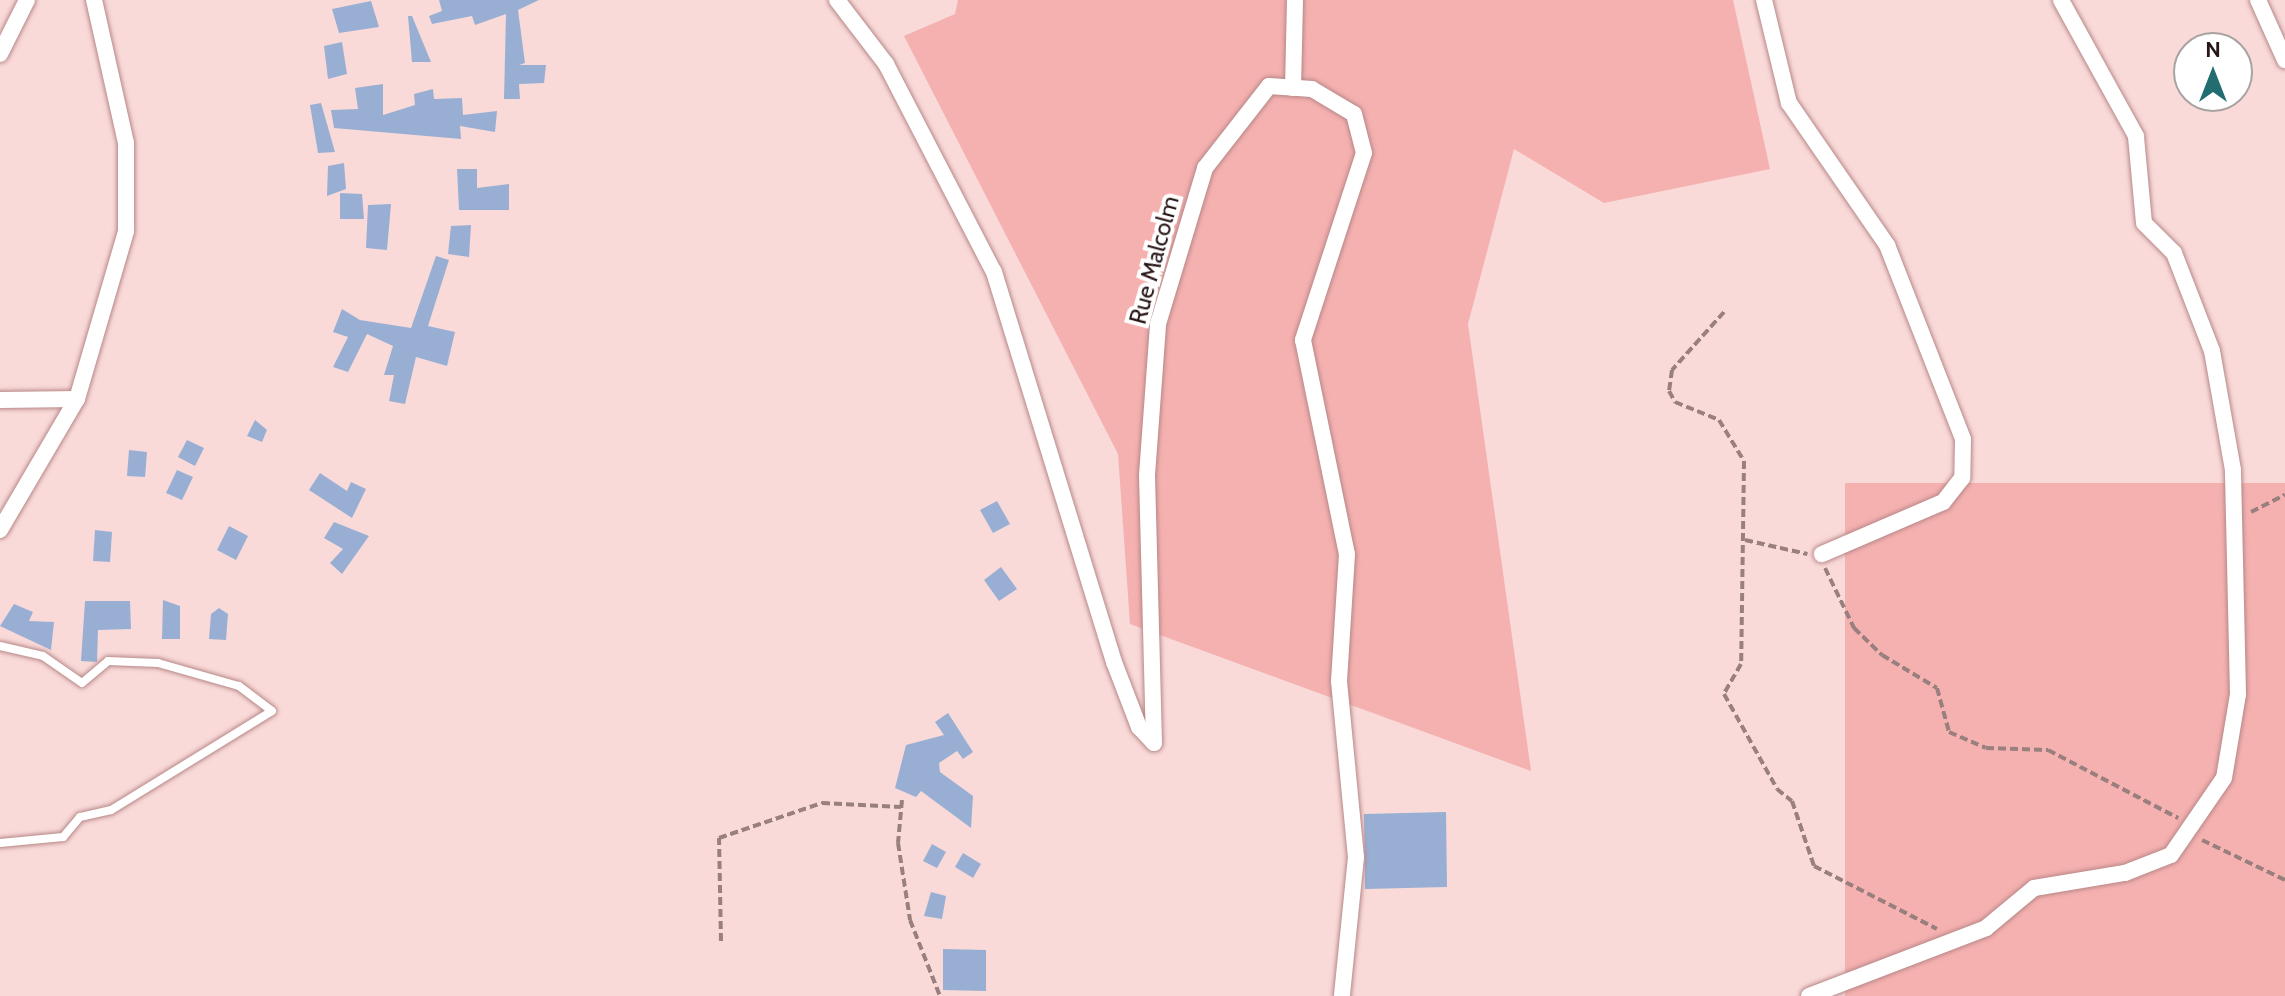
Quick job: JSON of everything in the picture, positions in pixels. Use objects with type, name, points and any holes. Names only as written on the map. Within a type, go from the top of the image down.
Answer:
[{"type":"street","points":[[0,54],[27,0]]},
{"type":"street","points":[[0,530],[77,399],[126,231],[129,190],[94,0]]},
{"type":"street","name":"Rue Malcolm","points":[[837,0],[886,64],[994,272],[1114,662],[1139,727],[1154,743],[1147,475],[1158,324],[1205,168],[1269,86],[1293,88]]},
{"type":"street","points":[[1295,0],[1293,88],[1312,89],[1354,114],[1364,153],[1303,340],[1347,554],[1339,681],[1356,857],[1342,996]]},
{"type":"street","points":[[1764,0],[1789,103],[1887,245],[1963,439],[1962,478],[1943,502],[1822,554]]},
{"type":"street","points":[[1809,996],[1986,928],[2034,888],[2125,873],[2171,855],[2192,830],[2224,778],[2238,694],[2233,470],[2212,351],[2174,253],[2144,223],[2136,136],[2061,0]]},
{"type":"street","points":[[2258,0],[2285,60]]},
{"type":"street","points":[[0,400],[77,399]]},
{"type":"lane","points":[[0,646],[43,656],[82,683],[108,661],[158,663],[239,686],[272,711],[111,810],[80,817],[63,837],[0,843]]},
{"type":"path","points":[[1724,312],[1672,370],[1669,391],[1675,402],[1719,420],[1744,461],[1741,664],[1724,694],[1777,789],[1792,801],[1804,851],[1814,866],[1954,940]]},
{"type":"path","points":[[2233,518],[2285,495]]},
{"type":"path","points":[[1745,540],[1767,550],[1822,554],[1832,591],[1854,628],[1882,655],[1937,688],[1949,732],[1986,748],[2048,750],[2285,880]]},
{"type":"path","points":[[902,800],[898,843],[910,920],[940,996]]},
{"type":"path","points":[[721,941],[719,838],[822,803],[901,807]]},
{"type":"shaded area","points":[[958,0],[1733,0],[1770,169],[1604,203],[1514,149],[1468,324],[1531,771],[1130,624],[1118,454],[904,36],[955,14]]},
{"type":"shaded area","points":[[1845,483],[2285,483],[2285,996],[1845,996]]},
{"type":"building","points":[[439,0],[539,0],[518,10],[525,63],[519,65],[546,65],[544,83],[519,84],[520,99],[504,99],[506,14],[475,25],[472,16],[432,24],[429,16],[442,11]]},
{"type":"building","points":[[371,1],[379,27],[339,33],[332,9]]},
{"type":"building","points":[[408,16],[412,16],[431,62],[412,62]]},
{"type":"building","points":[[342,42],[347,74],[328,79],[324,46]]},
{"type":"building","points":[[383,84],[383,115],[415,105],[414,94],[433,89],[434,99],[462,98],[463,115],[497,111],[495,132],[460,126],[461,139],[334,128],[331,110],[358,109],[355,88]]},
{"type":"building","points":[[321,103],[335,152],[318,153],[310,105]]},
{"type":"building","points":[[344,163],[346,189],[327,196],[328,166]]},
{"type":"building","points":[[457,169],[477,169],[477,188],[509,184],[509,210],[459,210]]},
{"type":"building","points":[[340,193],[362,194],[364,219],[340,219]]},
{"type":"building","points":[[391,204],[387,250],[366,248],[368,205]]},
{"type":"building","points":[[471,225],[469,257],[448,254],[451,226]]},
{"type":"building","points":[[436,256],[449,260],[428,326],[455,332],[447,366],[416,357],[405,404],[389,401],[394,375],[384,375],[393,346],[367,334],[348,372],[333,367],[348,337],[333,332],[342,309],[360,320],[411,328]]},
{"type":"building","points":[[255,420],[267,430],[262,442],[247,436]]},
{"type":"building","points":[[187,440],[204,448],[195,466],[178,457]]},
{"type":"building","points":[[129,450],[147,452],[145,477],[127,476]]},
{"type":"building","points":[[177,470],[193,477],[182,500],[166,493]]},
{"type":"building","points":[[320,473],[347,491],[351,482],[366,489],[352,518],[309,490]]},
{"type":"building","points":[[997,501],[1010,524],[993,533],[980,510]]},
{"type":"building","points":[[334,522],[369,536],[342,574],[330,563],[343,549],[324,538]]},
{"type":"building","points":[[229,526],[248,536],[236,560],[217,550]]},
{"type":"building","points":[[95,530],[112,532],[110,562],[93,561]]},
{"type":"building","points":[[1001,567],[1017,589],[999,601],[984,580]]},
{"type":"building","points":[[163,600],[180,606],[180,639],[162,639]]},
{"type":"building","points":[[85,601],[130,601],[131,629],[98,630],[97,662],[81,661]]},
{"type":"building","points":[[14,604],[33,612],[29,621],[54,622],[51,650],[0,626]]},
{"type":"building","points":[[219,608],[228,614],[226,640],[209,639],[211,614]]},
{"type":"building","points":[[948,713],[973,752],[963,759],[957,751],[939,763],[940,772],[973,796],[971,828],[921,791],[916,797],[895,788],[906,745],[944,735],[935,722]]},
{"type":"building","points":[[1446,812],[1447,887],[1365,889],[1364,814]]},
{"type":"building","points":[[932,844],[946,852],[937,868],[923,861]]},
{"type":"building","points":[[963,853],[981,864],[973,878],[955,867]]},
{"type":"building","points":[[931,892],[946,896],[942,919],[924,916]]},
{"type":"building","points":[[943,949],[986,950],[986,991],[943,990]]}]
